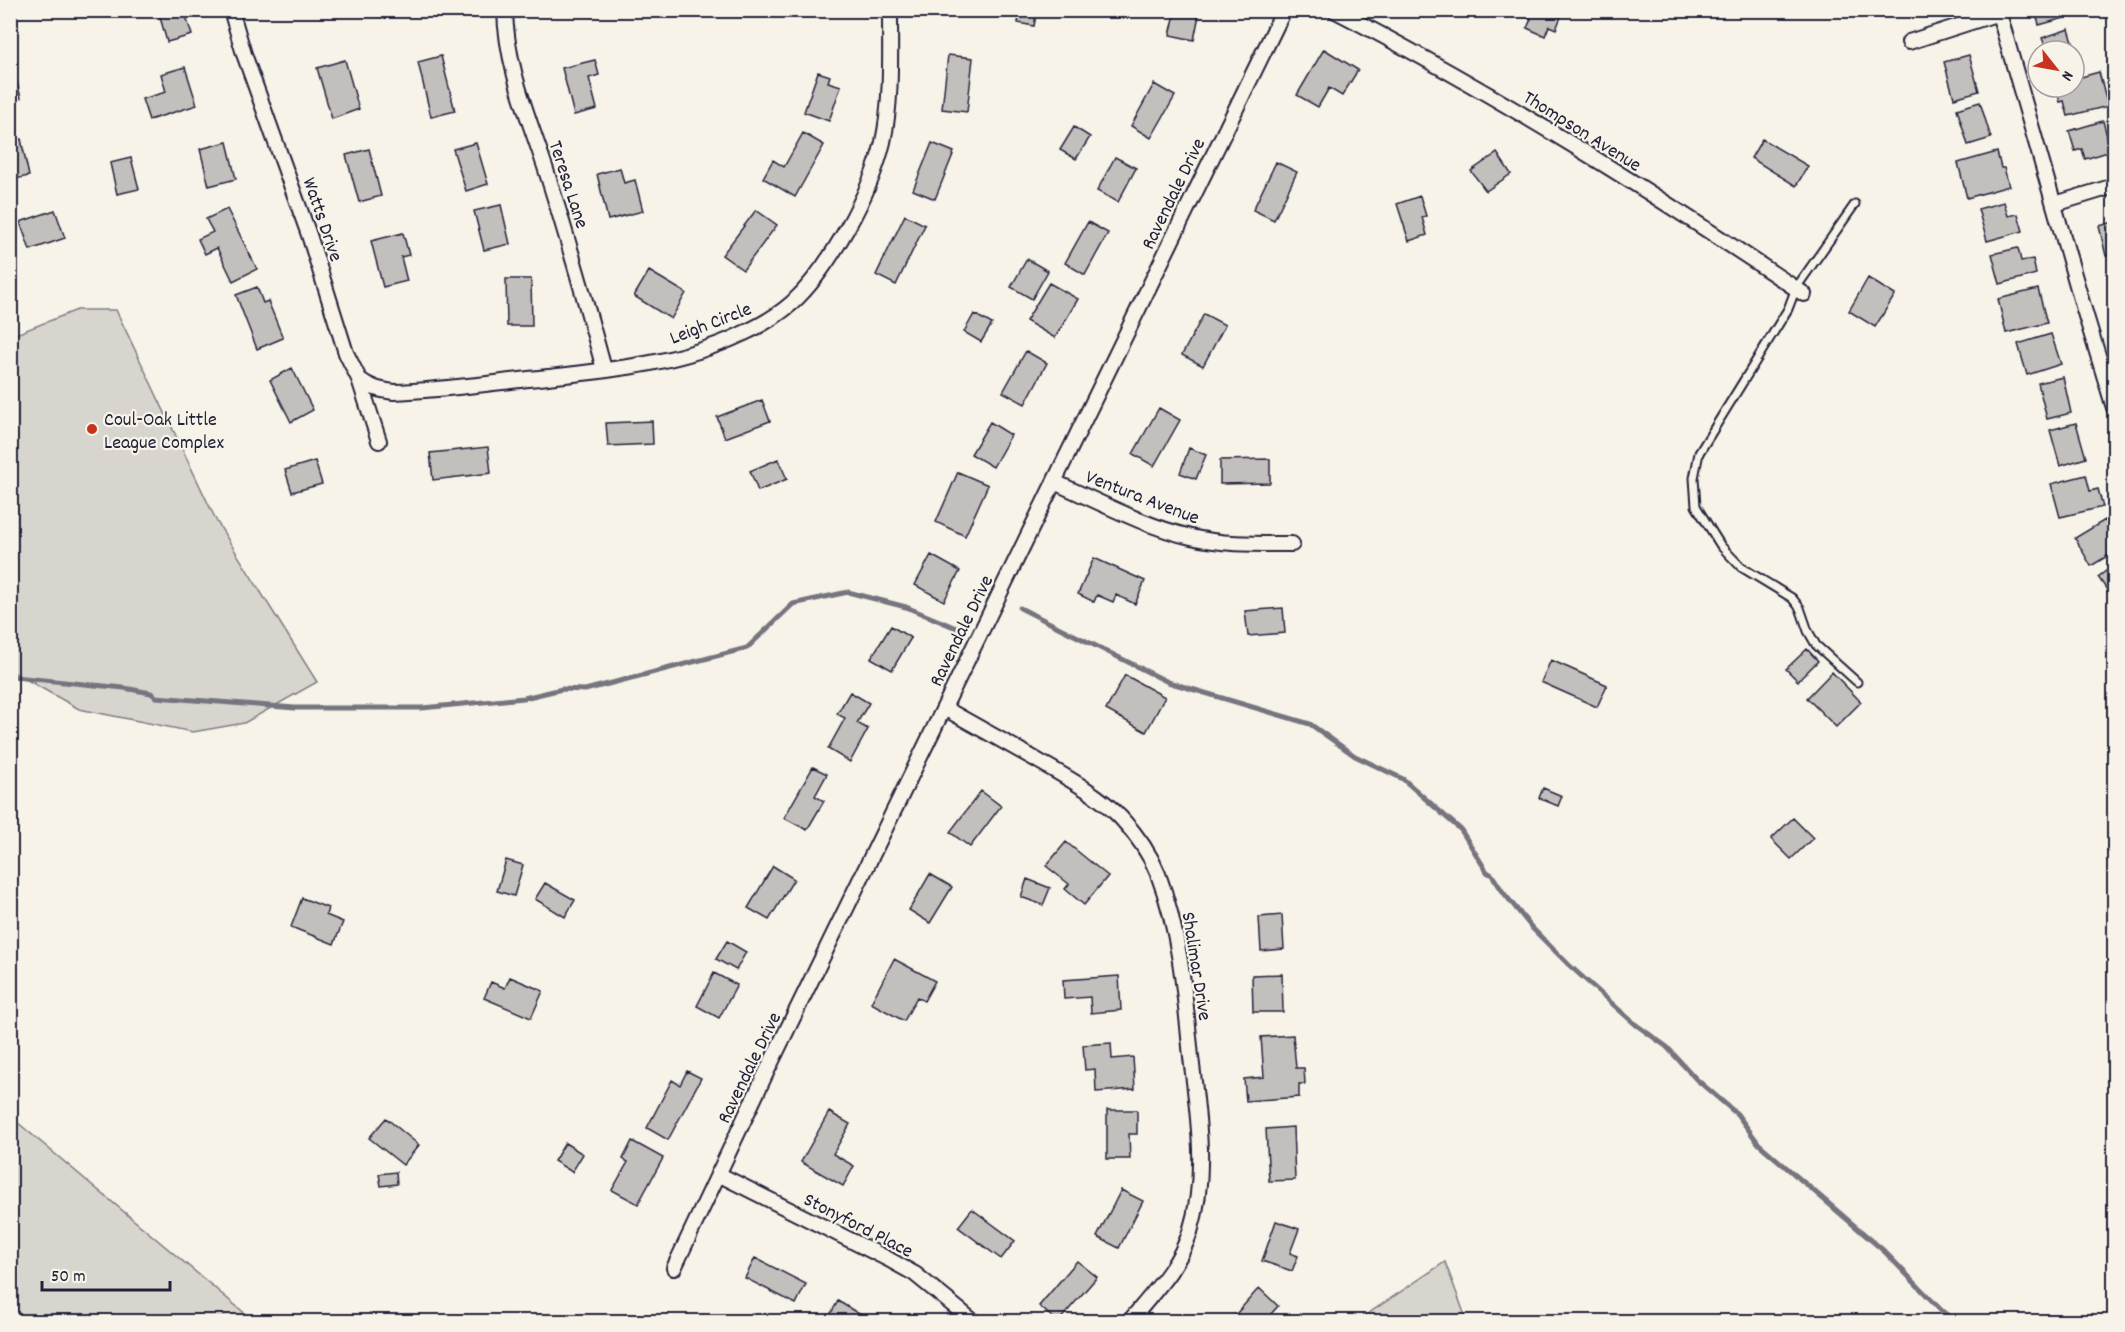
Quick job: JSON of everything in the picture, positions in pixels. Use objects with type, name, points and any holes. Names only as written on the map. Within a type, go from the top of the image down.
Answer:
[{"type":"street","name":"Watts Drive","points":[[231,10],[244,54],[309,235],[346,354],[359,379],[379,441]]},
{"type":"street","name":"Teresa Lane","points":[[505,10],[509,50],[517,84],[576,267],[604,369]]},
{"type":"street","name":"Leigh Circle","points":[[359,379],[376,389],[394,392],[663,361],[742,335],[768,321],[792,303],[811,282],[839,241],[864,195],[875,167],[887,114],[890,10]]},
{"type":"street","name":"Ravendale Drive","points":[[674,1268],[1284,10]]},
{"type":"street","name":"Thompson Avenue","points":[[1334,10],[1466,81],[1715,234],[1800,291]]},
{"type":"street","points":[[1909,42],[1998,12],[2115,408]]},
{"type":"street","points":[[2055,204],[2115,186]]},
{"type":"street","name":"Ventura Avenue","points":[[1054,482],[1151,524],[1189,537],[1240,544],[1292,544]]},
{"type":"street","name":"Shalimar Drive","points":[[944,708],[1068,778],[1104,803],[1143,845],[1157,872],[1167,903],[1176,942],[1187,1016],[1200,1141],[1200,1185],[1189,1235],[1179,1258],[1167,1277],[1129,1322]]},
{"type":"street","name":"Stonyford Place","points":[[718,1174],[888,1258],[915,1274],[975,1322]]},
{"type":"lane","points":[[1856,204],[1699,453],[1694,478],[1696,506],[1721,546],[1741,567],[1792,598],[1800,608],[1816,645],[1857,682]]},
{"type":"shaded area","name":"Coul-Oak Little League Complex","points":[[77,310],[116,310],[217,522],[317,682],[244,723],[193,732],[79,709],[11,671],[11,336]]},
{"type":"shaded area","points":[[11,1117],[254,1321],[11,1321]]},
{"type":"shaded area","points":[[1445,1262],[1467,1321],[1357,1321]]},
{"type":"building","points":[[158,10],[184,10],[192,35],[167,42]]},
{"type":"building","points":[[1020,10],[1037,10],[1034,26],[1018,23]]},
{"type":"building","points":[[1176,10],[1200,10],[1194,40],[1170,35]]},
{"type":"building","points":[[1525,10],[1546,10],[1561,17],[1556,29],[1549,26],[1545,36],[1527,28],[1531,19],[1523,16]]},
{"type":"building","points":[[2036,10],[2071,10],[2072,16],[2039,25]]},
{"type":"building","points":[[2069,29],[2072,39],[2042,39]]},
{"type":"building","points":[[1324,49],[1358,70],[1342,96],[1329,88],[1318,107],[1297,95]]},
{"type":"building","points":[[10,54],[21,98],[10,101]]},
{"type":"building","points":[[948,55],[973,58],[967,112],[942,109]]},
{"type":"building","points":[[1969,55],[1979,91],[1954,98],[1944,62]]},
{"type":"building","points":[[441,56],[455,111],[431,117],[418,62]]},
{"type":"building","points":[[345,60],[359,109],[332,119],[317,68]]},
{"type":"building","points":[[595,60],[599,75],[589,78],[597,109],[574,115],[562,68]]},
{"type":"building","points":[[185,67],[197,105],[149,120],[142,99],[166,92],[161,74]]},
{"type":"building","points":[[818,72],[830,76],[828,82],[841,86],[829,121],[804,112]]},
{"type":"building","points":[[2099,72],[2108,106],[2068,116],[2064,101],[2060,102],[2059,99],[2086,99],[2086,76]]},
{"type":"building","points":[[1154,84],[1175,96],[1151,138],[1131,126]]},
{"type":"building","points":[[1980,102],[1991,138],[1968,145],[1957,109]]},
{"type":"building","points":[[2103,121],[2111,151],[2085,159],[2082,149],[2075,151],[2069,131]]},
{"type":"building","points":[[1074,127],[1090,137],[1076,159],[1060,150]]},
{"type":"building","points":[[803,133],[824,145],[795,197],[763,178],[773,160],[784,167]]},
{"type":"building","points":[[21,139],[29,176],[10,180],[10,142]]},
{"type":"building","points":[[1762,139],[1808,166],[1796,186],[1751,158]]},
{"type":"building","points":[[227,142],[236,179],[209,186],[200,149]]},
{"type":"building","points":[[476,143],[488,184],[466,191],[453,149]]},
{"type":"building","points":[[932,143],[954,152],[935,199],[913,190]]},
{"type":"building","points":[[369,149],[381,196],[359,202],[346,155]]},
{"type":"building","points":[[1997,152],[2009,186],[1967,198],[1958,163]]},
{"type":"building","points":[[1497,153],[1511,174],[1486,191],[1471,171]]},
{"type":"building","points":[[1115,157],[1136,168],[1118,202],[1097,191]]},
{"type":"building","points":[[131,158],[139,189],[117,194],[110,163]]},
{"type":"building","points":[[1276,162],[1297,172],[1274,220],[1253,210]]},
{"type":"building","points":[[620,168],[624,183],[635,180],[643,211],[608,220],[597,174]]},
{"type":"building","points":[[1420,196],[1426,216],[1422,217],[1427,235],[1409,241],[1397,204]]},
{"type":"building","points":[[2004,202],[2008,216],[2018,214],[2023,231],[1987,241],[1978,209]]},
{"type":"building","points":[[501,205],[510,244],[484,250],[474,211]]},
{"type":"building","points":[[227,209],[257,269],[233,281],[217,248],[205,254],[198,239],[213,232],[206,219]]},
{"type":"building","points":[[55,210],[65,238],[30,250],[20,222]]},
{"type":"building","points":[[756,210],[777,225],[743,270],[722,255]]},
{"type":"building","points":[[905,215],[925,225],[896,285],[876,275]]},
{"type":"building","points":[[1088,222],[1108,233],[1085,275],[1065,263]]},
{"type":"building","points":[[2114,222],[2114,254],[2106,256],[2099,226]]},
{"type":"building","points":[[403,233],[409,255],[401,257],[407,281],[383,287],[371,241]]},
{"type":"building","points":[[2018,248],[2021,261],[2033,259],[2036,274],[2000,284],[1992,254]]},
{"type":"building","points":[[1027,259],[1048,271],[1032,299],[1011,287]]},
{"type":"building","points":[[649,271],[686,293],[671,319],[634,296]]},
{"type":"building","points":[[1868,278],[1895,295],[1875,327],[1849,311]]},
{"type":"building","points":[[506,279],[531,279],[532,326],[507,326]]},
{"type":"building","points":[[1049,283],[1078,299],[1055,338],[1026,321]]},
{"type":"building","points":[[257,287],[263,303],[268,301],[283,338],[257,349],[236,295]]},
{"type":"building","points":[[2038,289],[2047,323],[2006,333],[1998,299]]},
{"type":"building","points":[[974,314],[992,324],[981,342],[964,332]]},
{"type":"building","points":[[1204,314],[1225,325],[1203,366],[1182,355]]},
{"type":"building","points":[[2051,334],[2061,364],[2027,375],[2018,344]]},
{"type":"building","points":[[1026,351],[1047,363],[1025,404],[1003,392]]},
{"type":"building","points":[[292,368],[313,410],[291,422],[270,380]]},
{"type":"building","points":[[2063,377],[2071,413],[2047,419],[2038,383]]},
{"type":"building","points":[[762,400],[770,421],[725,438],[717,417]]},
{"type":"building","points":[[1159,408],[1180,420],[1154,466],[1133,454]]},
{"type":"building","points":[[652,421],[653,444],[608,446],[606,423]]},
{"type":"building","points":[[990,422],[1011,435],[993,467],[971,454]]},
{"type":"building","points":[[2076,423],[2086,458],[2060,466],[2050,430]]},
{"type":"building","points":[[488,447],[491,473],[433,480],[430,453]]},
{"type":"building","points":[[1189,448],[1206,455],[1196,479],[1180,473]]},
{"type":"building","points":[[778,459],[787,479],[758,491],[750,471]]},
{"type":"building","points":[[1270,459],[1270,483],[1220,484],[1220,460]]},
{"type":"building","points":[[315,461],[322,484],[292,492],[285,470]]},
{"type":"building","points":[[958,472],[988,485],[965,536],[936,522]]},
{"type":"building","points":[[2086,475],[2090,491],[2098,489],[2103,507],[2060,517],[2051,484]]},
{"type":"building","points":[[2105,520],[2114,536],[2114,552],[2091,566],[2075,538]]},
{"type":"building","points":[[931,555],[960,571],[944,601],[915,585]]},
{"type":"building","points":[[1094,558],[1145,581],[1135,604],[1116,595],[1113,602],[1097,595],[1094,602],[1078,594]]},
{"type":"building","points":[[2114,565],[2114,600],[2098,577]]},
{"type":"building","points":[[1283,608],[1285,633],[1248,636],[1245,611]]},
{"type":"building","points":[[891,626],[911,638],[892,670],[871,658]]},
{"type":"building","points":[[1807,649],[1818,661],[1798,681],[1786,669]]},
{"type":"building","points":[[1551,660],[1607,685],[1597,707],[1541,682]]},
{"type":"building","points":[[1832,672],[1861,702],[1836,727],[1807,698]]},
{"type":"building","points":[[1125,675],[1165,697],[1146,732],[1106,710]]},
{"type":"building","points":[[850,692],[869,703],[857,723],[868,729],[850,762],[828,749],[845,718],[837,714]]},
{"type":"building","points":[[813,767],[827,774],[815,796],[824,801],[807,830],[784,818]]},
{"type":"building","points":[[1543,788],[1562,796],[1558,806],[1539,798]]},
{"type":"building","points":[[981,791],[1001,806],[970,847],[950,832]]},
{"type":"building","points":[[1793,818],[1813,838],[1791,859],[1771,839]]},
{"type":"building","points":[[1066,842],[1108,876],[1084,905],[1065,889],[1069,884],[1046,866]]},
{"type":"building","points":[[506,860],[523,865],[514,896],[497,891]]},
{"type":"building","points":[[773,866],[794,879],[769,920],[748,908]]},
{"type":"building","points":[[930,874],[952,887],[930,923],[909,910]]},
{"type":"building","points":[[1027,879],[1050,888],[1043,905],[1021,897]]},
{"type":"building","points":[[545,883],[575,900],[565,917],[535,899]]},
{"type":"building","points":[[302,898],[328,908],[326,915],[343,922],[334,944],[291,927]]},
{"type":"building","points":[[1282,915],[1284,949],[1261,951],[1259,917]]},
{"type":"building","points":[[727,941],[746,952],[736,970],[716,959]]},
{"type":"building","points":[[894,959],[935,981],[924,1001],[917,997],[904,1021],[871,1003]]},
{"type":"building","points":[[714,973],[737,985],[719,1018],[697,1006]]},
{"type":"building","points":[[1282,974],[1283,1012],[1253,1012],[1252,975]]},
{"type":"building","points":[[1119,976],[1121,1010],[1091,1013],[1090,997],[1064,999],[1063,980]]},
{"type":"building","points":[[510,977],[543,991],[531,1018],[484,998],[491,982],[505,988]]},
{"type":"building","points":[[1293,1035],[1296,1068],[1304,1068],[1305,1084],[1299,1084],[1299,1097],[1246,1101],[1244,1079],[1264,1077],[1261,1037]]},
{"type":"building","points":[[1111,1043],[1112,1059],[1133,1057],[1135,1089],[1096,1092],[1095,1069],[1085,1070],[1083,1045]]},
{"type":"building","points":[[687,1071],[701,1078],[668,1140],[647,1128],[672,1080],[680,1085]]},
{"type":"building","points":[[1107,1110],[1137,1110],[1137,1134],[1129,1134],[1130,1159],[1107,1159]]},
{"type":"building","points":[[829,1112],[850,1124],[833,1154],[854,1166],[843,1186],[801,1162]]},
{"type":"building","points":[[386,1118],[419,1145],[403,1165],[369,1138]]},
{"type":"building","points":[[1293,1127],[1295,1180],[1269,1181],[1266,1129]]},
{"type":"building","points":[[632,1141],[663,1158],[638,1204],[612,1190],[628,1162],[623,1159]]},
{"type":"building","points":[[565,1143],[583,1154],[572,1172],[554,1161]]},
{"type":"building","points":[[396,1172],[397,1184],[381,1186],[379,1174]]},
{"type":"building","points":[[1121,1190],[1143,1201],[1119,1248],[1097,1237]]},
{"type":"building","points":[[972,1209],[1015,1241],[1001,1259],[958,1227]]},
{"type":"building","points":[[1276,1221],[1299,1229],[1290,1253],[1298,1256],[1292,1271],[1262,1261]]},
{"type":"building","points":[[755,1258],[806,1284],[796,1304],[745,1278]]},
{"type":"building","points":[[1077,1261],[1097,1277],[1058,1322],[1039,1306]]},
{"type":"building","points":[[1259,1288],[1278,1306],[1264,1322],[1229,1322]]},
{"type":"building","points":[[838,1301],[872,1322],[826,1322]]},
{"type":"waterway","points":[[10,675],[124,688],[151,693],[156,697],[295,708],[422,708],[524,698],[562,689],[585,690],[747,648],[793,604],[848,592],[906,607],[961,630]]},
{"type":"waterway","points":[[1020,608],[1168,682],[1310,724],[1355,756],[1403,779],[1461,830],[1487,872],[1492,875],[1532,928],[1569,965],[1635,1024],[1667,1047],[1696,1079],[1737,1114],[1759,1144],[1884,1251],[1942,1311],[1956,1322]]},
{"type":"place","name":"Coul-Oak Little League Complex","points":[[92,429]]}]
